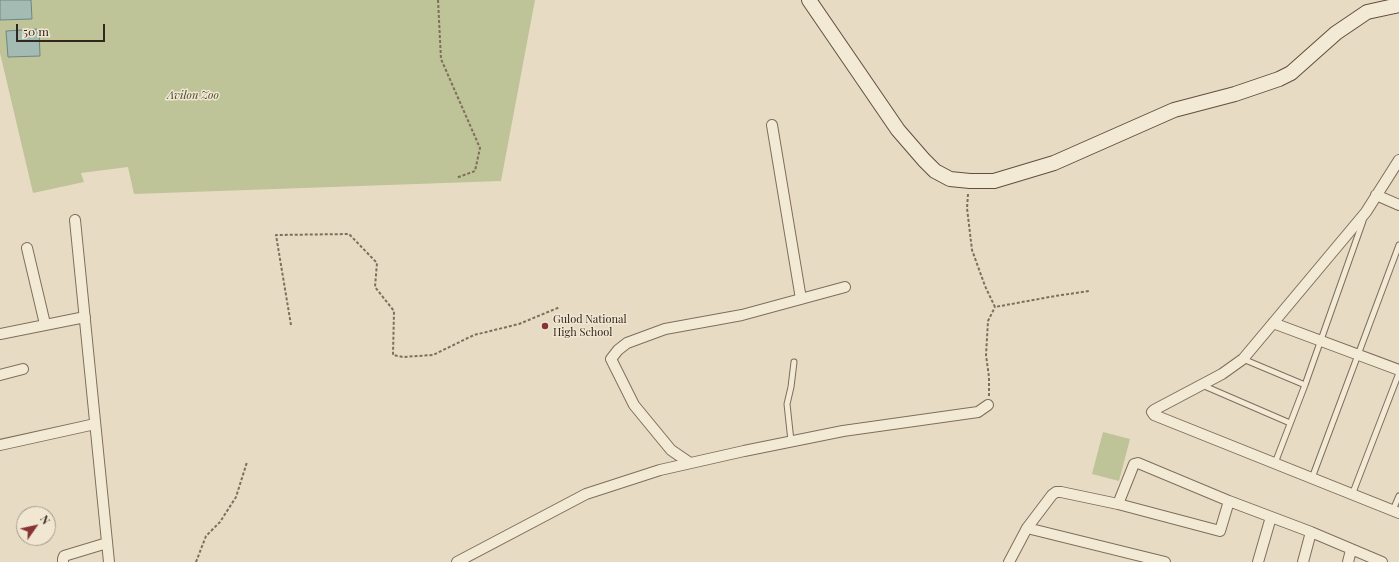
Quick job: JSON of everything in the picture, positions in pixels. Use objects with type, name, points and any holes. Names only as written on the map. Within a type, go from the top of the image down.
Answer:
[{"type":"street","points":[[809,0],[898,130],[924,160],[935,171],[950,179],[970,181],[994,181],[1054,163],[1174,110],[1235,94],[1279,80],[1291,73],[1336,33],[1367,12],[1379,5],[1399,5]]},
{"type":"street","points":[[772,125],[801,299]]},
{"type":"street","points":[[1396,512],[1153,414],[1154,410],[1222,374],[1243,358],[1366,212],[1399,160]]},
{"type":"street","points":[[1376,195],[1399,205]]},
{"type":"street","points":[[75,220],[108,562]]},
{"type":"street","points":[[27,248],[45,324]]},
{"type":"street","points":[[690,463],[671,450],[634,405],[611,359],[618,350],[627,343],[665,329],[742,315],[846,287]]},
{"type":"street","points":[[0,334],[85,317]]},
{"type":"street","points":[[1273,324],[1399,370]]},
{"type":"street","points":[[0,375],[24,369]]},
{"type":"street","points":[[457,562],[586,494],[660,470],[843,431],[978,412],[988,405]]},
{"type":"street","points":[[0,445],[95,424]]},
{"type":"street","points":[[1118,504],[1134,464],[1136,463],[1229,501],[1311,532],[1382,562]]},
{"type":"street","points":[[1009,562],[1027,528],[1052,495],[1056,492],[1118,504],[1220,531],[1229,501]]},
{"type":"street","points":[[1258,562],[1271,517]]},
{"type":"street","points":[[1027,528],[1165,562]]},
{"type":"street","points":[[1303,562],[1311,532]]},
{"type":"street","points":[[63,562],[64,556],[107,543]]},
{"type":"street","points":[[1348,562],[1351,550]]},
{"type":"lane","points":[[1274,463],[1305,385],[1366,212]]},
{"type":"lane","points":[[1312,478],[1399,245]]},
{"type":"lane","points":[[1243,358],[1305,385]]},
{"type":"lane","points":[[792,441],[787,404],[794,362]]},
{"type":"lane","points":[[1352,495],[1399,373]]},
{"type":"lane","points":[[1201,385],[1290,424]]},
{"type":"lane","points":[[1396,512],[1399,496]]},
{"type":"path","points":[[438,0],[441,59],[480,148],[475,172],[456,178]]},
{"type":"path","points":[[970,181],[967,208],[972,250],[985,286],[995,307]]},
{"type":"path","points":[[291,325],[276,235],[348,234],[377,263],[375,287],[394,312],[393,356],[403,357],[433,355],[474,335],[519,324],[560,307]]},
{"type":"path","points":[[995,307],[1089,291]]},
{"type":"path","points":[[988,405],[990,377],[986,355],[988,321],[995,307]]},
{"type":"path","points":[[196,562],[206,536],[220,522],[236,497],[247,462]]},
{"type":"green space","name":"Avilon Zoo","points":[[0,0],[535,0],[501,181],[134,194],[128,167],[81,173],[84,182],[33,193],[0,53]]},
{"type":"green space","points":[[1103,432],[1130,439],[1119,481],[1092,474]]},
{"type":"water","points":[[0,0],[31,0],[32,19],[0,20]]},
{"type":"water","points":[[39,29],[40,56],[8,57],[6,31]]},
{"type":"place","name":"Gulod National High School","points":[[545,326]]}]
